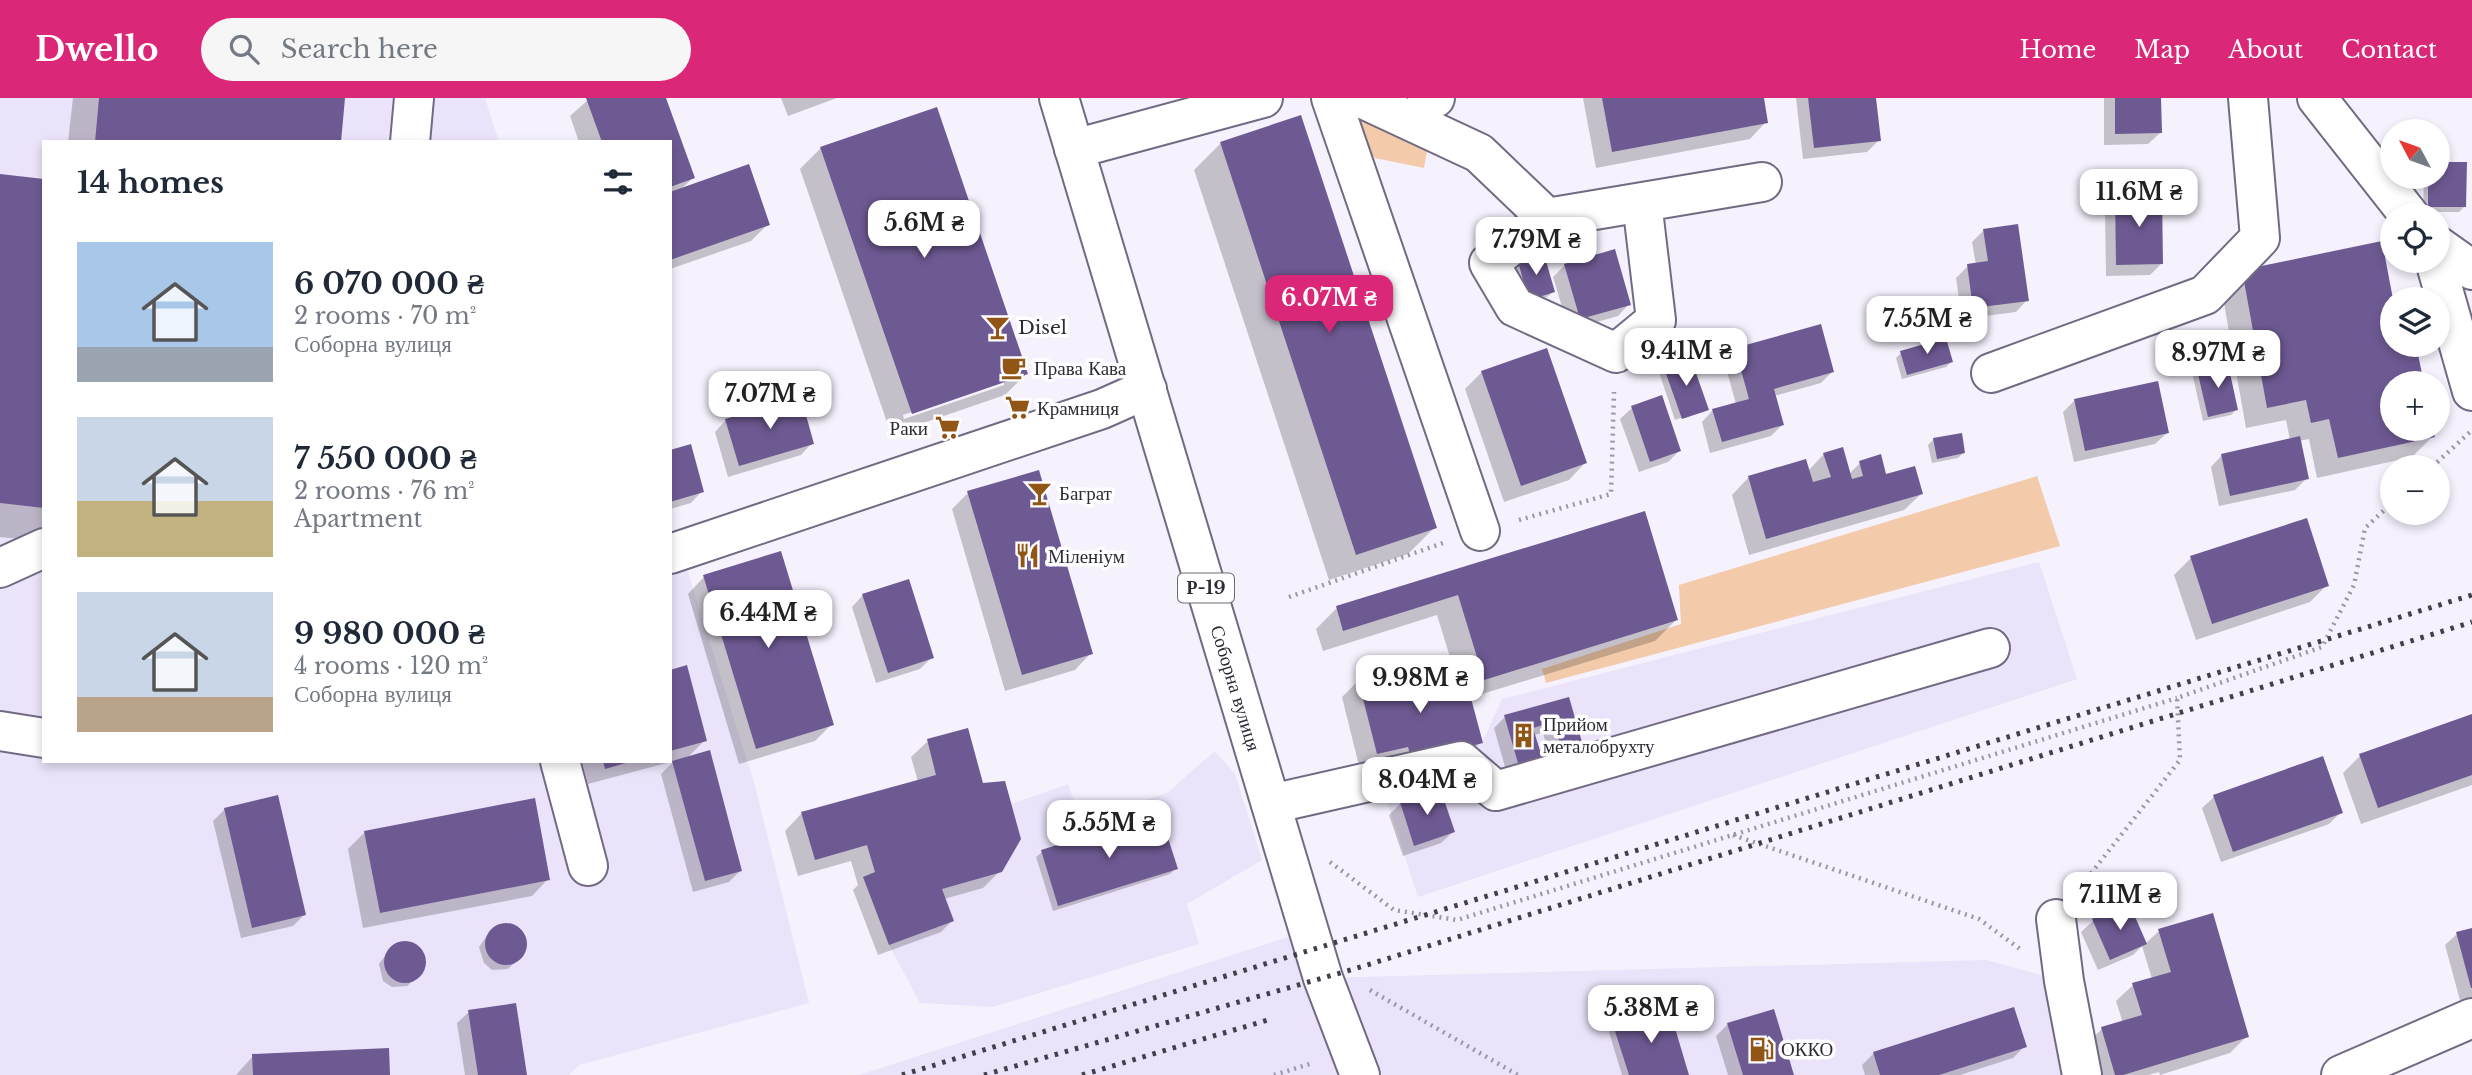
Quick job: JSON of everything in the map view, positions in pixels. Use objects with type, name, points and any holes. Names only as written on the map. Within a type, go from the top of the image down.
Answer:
[{"type":"main road","points":[[410,140],[414,98]]},
{"type":"main road","name":"Соборна вулиця","points":[[1059,98],[1323,978],[1360,1075]]},
{"type":"main road","points":[[1074,149],[1263,98]]},
{"type":"main road","points":[[1331,98],[1480,531]]},
{"type":"main road","points":[[1361,98],[1479,153],[1547,219]]},
{"type":"main road","points":[[1427,98],[1435,98]]},
{"type":"main road","points":[[1991,373],[2205,295],[2260,238],[2248,98]]},
{"type":"main road","points":[[2317,98],[2400,203]]},
{"type":"main road","points":[[1642,202],[1656,320],[1616,353],[1515,307],[1489,263],[1547,219],[1642,202],[1762,182]]},
{"type":"main road","points":[[2450,254],[2472,270]]},
{"type":"main road","points":[[2438,273],[2472,391]]},
{"type":"main road","points":[[672,553],[1101,409],[1147,390]]},
{"type":"main road","points":[[0,568],[42,549]]},
{"type":"main road","points":[[1271,804],[1461,761],[1496,791],[1990,648]]},
{"type":"main road","points":[[0,731],[42,738]]},
{"type":"main road","points":[[561,763],[588,866]]},
{"type":"main road","points":[[2056,919],[2064,981],[2082,1075]]},
{"type":"main road","points":[[2342,1075],[2472,1018]]},
{"type":"path","points":[[2445,455],[2472,430]]},
{"type":"path","points":[[1323,857],[1394,910],[1458,920],[2177,698],[2322,647],[2354,585],[2365,528],[2380,514]]},
{"type":"path","points":[[2056,919],[2179,760],[2177,698]]},
{"type":"path","points":[[1732,835],[1979,919],[2064,981]]},
{"type":"path","points":[[1368,989],[1518,1075]]},
{"type":"path","points":[[1274,1075],[1324,1060]]},
{"type":"shaded area","points":[[0,98],[485,98],[498,140],[42,140],[42,763],[672,763],[672,531],[675,531],[755,786],[809,1003],[579,1065],[569,1075],[0,1075]]},
{"type":"shaded area","points":[[1320,98],[1436,98],[1424,168],[1375,158]]},
{"type":"shaded area","points":[[2037,476],[2060,546],[1546,683],[1542,669],[1681,624],[1679,585]]},
{"type":"shaded area","points":[[2039,562],[2077,679],[1418,897],[1385,795],[1482,743],[1502,699]]},
{"type":"shaded area","points":[[968,728],[983,783],[1005,781],[1012,804],[1068,784],[1081,821],[1167,793],[1215,751],[1235,774],[1262,860],[1187,904],[1199,944],[993,1007],[920,1003],[889,945],[863,877],[875,872],[867,845],[815,860],[801,812],[936,775],[927,739]]},
{"type":"shaded area","points":[[1310,930],[1323,978],[1986,960],[2064,981],[2082,1075],[859,1075]]},
{"type":"building","points":[[99,98],[345,98],[341,140],[95,140]]},
{"type":"building","points":[[586,98],[666,98],[695,178],[672,186],[672,140],[601,140]]},
{"type":"building","points":[[1602,98],[1764,98],[1768,123],[1612,152]]},
{"type":"building","points":[[1808,98],[1876,98],[1881,141],[1814,148]]},
{"type":"building","points":[[2115,98],[2161,98],[2162,133],[2115,134]]},
{"type":"building","points":[[937,107],[1028,374],[912,414],[820,147]]},
{"type":"building","points":[[1301,115],[1437,528],[1356,555],[1220,142]]},
{"type":"building","points":[[2450,162],[2467,162],[2466,207],[2450,207],[2450,203],[2428,203],[2428,189],[2450,189]]},
{"type":"building","points":[[749,164],[770,225],[672,259],[672,191]]},
{"type":"building","points":[[0,174],[42,179],[42,508],[0,503]]},
{"type":"building","points":[[2115,194],[2162,194],[2163,264],[2116,265]]},
{"type":"building","points":[[2018,224],[2029,301],[1973,308],[1967,264],[1988,261],[1983,229]]},
{"type":"building","points":[[2380,241],[2380,273],[2388,273],[2391,287],[2380,287],[2380,357],[2419,357],[2421,371],[2380,371],[2380,441],[2417,441],[2338,458],[2329,419],[2311,423],[2306,400],[2267,408],[2242,270]]},
{"type":"building","points":[[1615,249],[1631,305],[1580,319],[1564,264]]},
{"type":"building","points":[[1544,254],[1555,292],[1529,300],[1518,262]]},
{"type":"building","points":[[1821,324],[1834,372],[1774,389],[1784,425],[1722,442],[1712,409],[1749,399],[1735,348]]},
{"type":"building","points":[[1946,338],[1953,362],[1907,375],[1900,351]]},
{"type":"building","points":[[1547,348],[1587,463],[1521,486],[1481,371]]},
{"type":"building","points":[[1690,356],[1709,410],[1682,419],[1663,365]]},
{"type":"building","points":[[2228,364],[2238,410],[2208,417],[2197,370]]},
{"type":"building","points":[[2158,381],[2169,433],[2085,451],[2074,399]]},
{"type":"building","points":[[1662,395],[1681,451],[1650,462],[1631,406]]},
{"type":"building","points":[[801,397],[814,444],[739,466],[725,419]]},
{"type":"building","points":[[1962,433],[1965,453],[1937,459],[1933,438]]},
{"type":"building","points":[[2300,436],[2309,479],[2230,496],[2221,454]]},
{"type":"building","points":[[691,444],[704,492],[672,501],[672,449]]},
{"type":"building","points":[[1843,447],[1852,479],[1863,476],[1859,461],[1881,454],[1886,474],[1915,466],[1923,494],[1766,539],[1748,476],[1806,459],[1813,482],[1831,477],[1823,453]]},
{"type":"building","points":[[1039,470],[1093,654],[1022,675],[967,491]]},
{"type":"building","points":[[1645,511],[1678,620],[1484,680],[1458,595],[1343,631],[1336,606]]},
{"type":"building","points":[[2307,518],[2329,586],[2212,624],[2190,556]]},
{"type":"building","points":[[781,551],[834,725],[756,749],[703,575]]},
{"type":"building","points":[[909,579],[934,658],[888,673],[862,594]]},
{"type":"building","points":[[687,665],[707,741],[672,750],[672,669]]},
{"type":"building","points":[[1399,668],[1404,691],[1465,676],[1483,743],[1412,761],[1408,747],[1377,754],[1358,679]]},
{"type":"building","name":"Прийом металобрухту","points":[[1569,697],[1582,742],[1561,748],[1554,722],[1533,728],[1542,757],[1518,763],[1504,715]]},
{"type":"building","points":[[2472,714],[2472,775],[2378,808],[2359,754]]},
{"type":"building","points":[[968,728],[983,783],[1005,781],[1021,839],[1002,872],[942,889],[954,921],[889,945],[863,877],[875,872],[867,845],[815,860],[801,812],[936,775],[927,739]]},
{"type":"building","points":[[710,750],[742,871],[705,881],[672,761]]},
{"type":"building","points":[[2323,756],[2343,813],[2233,852],[2213,795]]},
{"type":"building","points":[[604,763],[626,763],[605,769]]},
{"type":"building","points":[[1440,788],[1455,832],[1414,846],[1400,802]]},
{"type":"building","points":[[278,795],[306,915],[252,928],[224,808]]},
{"type":"building","points":[[535,798],[550,880],[380,913],[364,831]]},
{"type":"building","points":[[1160,813],[1178,869],[1058,906],[1041,850]]},
{"type":"building","points":[[2129,903],[2147,944],[2110,960],[2092,919]]},
{"type":"building","points":[[2213,913],[2249,1037],[2123,1075],[2115,1075],[2101,1027],[2142,1015],[2132,983],[2171,972],[2158,929]]},
{"type":"building","points":[[506,923],[521,929],[527,944],[521,959],[506,965],[491,959],[485,944],[491,929]]},
{"type":"building","points":[[2472,928],[2472,988],[2471,988],[2456,932]]},
{"type":"building","points":[[405,941],[420,947],[426,962],[420,977],[405,983],[390,977],[384,962],[390,947]]},
{"type":"building","points":[[516,1003],[527,1075],[478,1075],[468,1010]]},
{"type":"building","points":[[2014,1007],[2027,1047],[1939,1075],[1880,1075],[1873,1052]]},
{"type":"building","points":[[1669,1008],[1689,1075],[1629,1075],[1613,1025]]},
{"type":"building","name":"ОККО","points":[[1774,1009],[1794,1075],[1743,1075],[1727,1023]]},
{"type":"building","points":[[389,1048],[390,1075],[253,1075],[252,1054]]},
{"type":"railway","points":[[902,1075],[2472,595]]},
{"type":"railway","points":[[984,1075],[1354,969],[2472,622]]},
{"type":"railway","points":[[1082,1075],[1271,1019]]},
{"type":"place","name":"Disel","points":[[998,327]]},
{"type":"place","name":"Права Кава","points":[[1014,368]]},
{"type":"place","name":"Крамниця","points":[[1017,408]]},
{"type":"place","name":"Раки","points":[[948,428]]},
{"type":"place","name":"Баграт","points":[[1039,493]]},
{"type":"place","name":"Міленіум","points":[[1028,556]]},
{"type":"place","name":"Прийом металобрухту","points":[[1523,735]]},
{"type":"place","name":"ОККО","points":[[1761,1049]]}]
